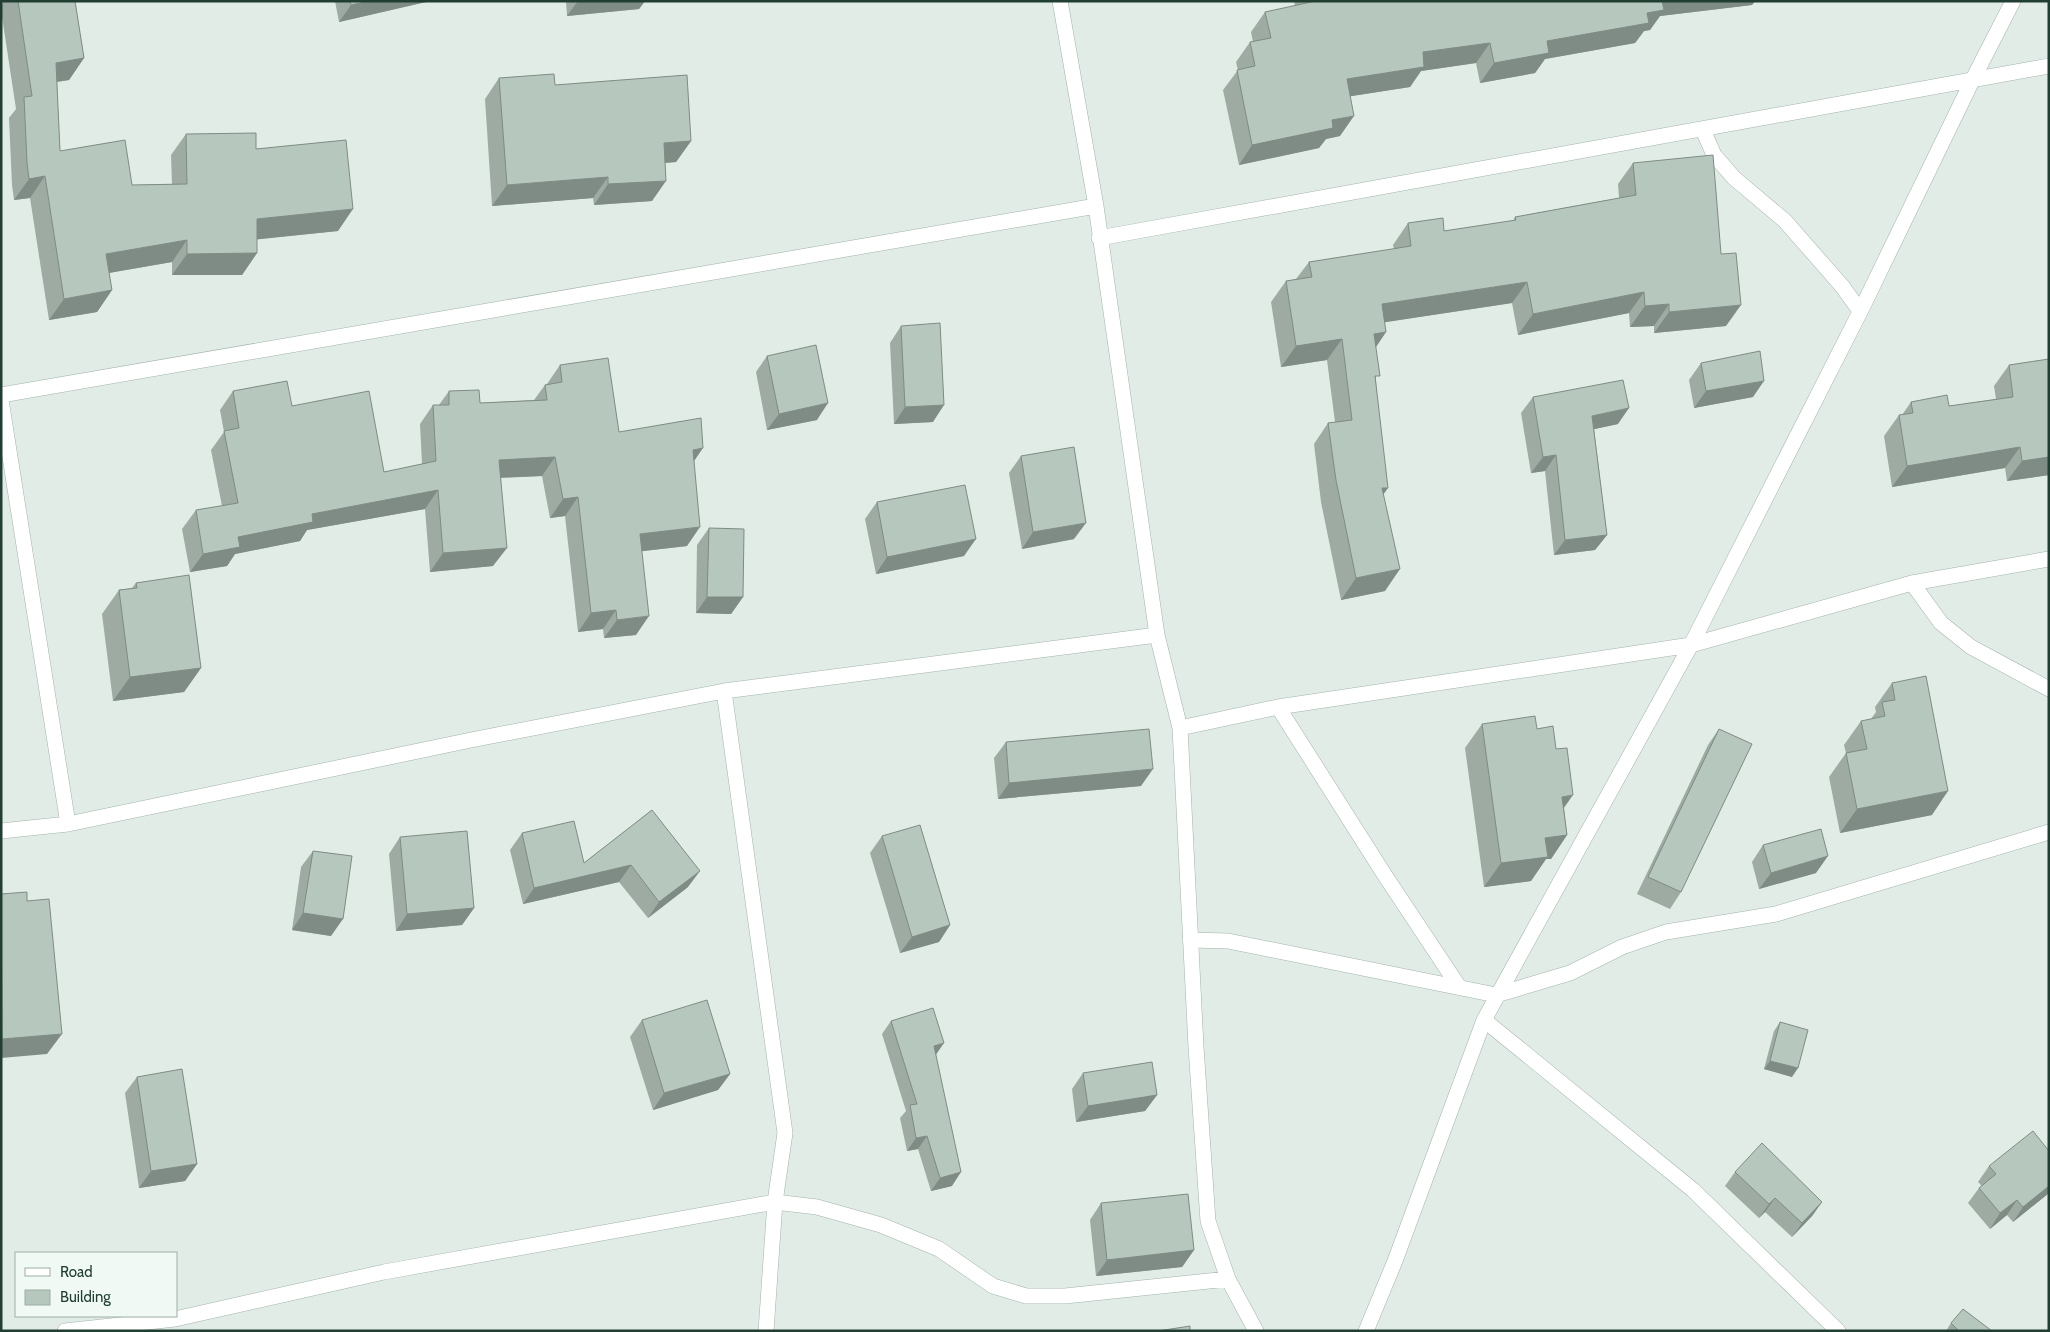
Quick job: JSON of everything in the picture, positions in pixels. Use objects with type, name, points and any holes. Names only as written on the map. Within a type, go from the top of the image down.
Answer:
[{"type":"street","points":[[1060,1],[1096,206],[1099,238],[1157,635],[1180,728],[1190,940],[1208,1221],[1228,1279],[1256,1331]]},
{"type":"street","points":[[1366,1331],[1395,1262],[1484,1020],[1496,995],[1691,645],[1860,311],[2013,1]]},
{"type":"street","points":[[1099,238],[2049,66]]},
{"type":"street","points":[[1703,130],[1714,154],[1734,178],[1755,193],[1785,221],[1842,286],[1860,311]]},
{"type":"street","points":[[1,395],[1096,206]]},
{"type":"street","points":[[1,400],[68,824]]},
{"type":"street","points":[[1180,728],[1278,707],[1691,645],[1912,583],[2049,559]]},
{"type":"street","points":[[1912,583],[1941,624],[1971,647],[2049,689]]},
{"type":"street","points":[[1,832],[68,824],[471,740],[724,691],[1157,635]]},
{"type":"street","points":[[724,691],[785,1133],[775,1202],[766,1331]]},
{"type":"street","points":[[1278,707],[1384,874],[1459,987]]},
{"type":"street","points":[[1190,940],[1228,941],[1496,995],[1570,973],[1622,946],[1666,932],[1776,914],[2049,832]]},
{"type":"street","points":[[1484,1020],[1693,1190],[1838,1331]]},
{"type":"street","points":[[65,1331],[175,1325],[384,1272],[775,1202],[817,1207],[881,1225],[939,1249],[993,1286],[1026,1296],[1065,1296],[1228,1279]]},
{"type":"building","points":[[18,1],[75,1],[84,58],[56,63],[60,151],[125,140],[132,185],[187,184],[186,134],[256,133],[256,149],[346,140],[353,209],[257,219],[257,253],[187,254],[187,240],[106,254],[112,290],[64,299],[45,176],[29,179],[24,97],[32,96]]},
{"type":"building","points":[[350,1],[369,1],[351,5]]},
{"type":"building","points":[[1311,1],[1662,1],[1664,10],[1647,13],[1649,23],[1547,41],[1549,53],[1494,63],[1490,43],[1423,52],[1424,67],[1347,79],[1354,116],[1332,120],[1333,128],[1252,145],[1237,70],[1255,66],[1250,42],[1271,38],[1265,12]]},
{"type":"building","points":[[554,74],[555,85],[687,75],[691,141],[664,143],[666,181],[608,184],[608,177],[507,185],[499,78]]},
{"type":"building","points":[[1713,155],[1721,254],[1736,253],[1741,305],[1669,312],[1669,304],[1645,306],[1644,292],[1533,314],[1527,282],[1382,304],[1386,332],[1374,334],[1380,376],[1375,376],[1388,488],[1382,488],[1400,569],[1356,578],[1336,480],[1328,423],[1352,420],[1342,339],[1296,346],[1286,281],[1312,277],[1309,262],[1411,246],[1408,223],[1443,218],[1444,231],[1516,220],[1515,217],[1636,195],[1633,163]]},
{"type":"building","points":[[940,323],[944,405],[905,407],[901,326]]},
{"type":"building","points":[[816,345],[828,403],[779,414],[767,356]]},
{"type":"building","points":[[1760,351],[1764,381],[1706,391],[1701,363]]},
{"type":"building","points":[[608,358],[619,432],[701,418],[703,448],[693,450],[700,527],[640,534],[649,616],[617,620],[616,610],[591,613],[578,497],[563,499],[555,457],[499,460],[507,548],[443,553],[438,490],[312,514],[313,522],[238,537],[240,547],[203,554],[196,510],[238,503],[224,431],[239,428],[233,391],[287,381],[292,406],[369,391],[384,472],[436,461],[433,405],[449,405],[449,391],[479,390],[480,403],[547,400],[545,385],[562,382],[560,365]]},
{"type":"building","points":[[2049,359],[2049,457],[2022,461],[2020,447],[1907,466],[1899,415],[1913,413],[1911,402],[1947,395],[1949,406],[2013,397],[2009,365]]},
{"type":"building","points":[[1623,380],[1629,408],[1592,416],[1607,535],[1565,540],[1556,455],[1543,457],[1533,397]]},
{"type":"building","points":[[1074,447],[1086,523],[1033,532],[1021,456]]},
{"type":"building","points":[[965,485],[976,539],[887,557],[877,502]]},
{"type":"building","points":[[709,528],[744,529],[743,597],[707,597]]},
{"type":"building","points":[[189,575],[201,668],[130,677],[119,590],[137,588],[136,583]]},
{"type":"building","points":[[1926,676],[1948,791],[1857,809],[1846,753],[1867,749],[1861,721],[1885,716],[1882,702],[1895,700],[1892,683]]},
{"type":"building","points":[[1535,716],[1537,729],[1553,726],[1556,749],[1567,748],[1573,795],[1562,797],[1567,835],[1545,838],[1548,857],[1501,863],[1482,724]]},
{"type":"building","points":[[1149,729],[1153,769],[1009,783],[1006,742]]},
{"type":"building","points":[[1719,729],[1752,744],[1681,892],[1648,877]]},
{"type":"building","points":[[652,810],[700,871],[659,902],[631,865],[534,888],[522,833],[574,821],[584,863]]},
{"type":"building","points":[[920,825],[950,925],[912,937],[882,836]]},
{"type":"building","points":[[1821,829],[1828,856],[1771,873],[1763,845]]},
{"type":"building","points":[[467,831],[474,908],[407,914],[400,837]]},
{"type":"building","points":[[313,851],[352,856],[343,919],[303,913]]},
{"type":"building","points":[[27,892],[27,901],[49,899],[62,1034],[2,1039],[1,894]]},
{"type":"building","points":[[707,1000],[730,1074],[664,1093],[642,1020]]},
{"type":"building","points":[[933,1008],[944,1043],[934,1046],[961,1172],[940,1178],[927,1136],[916,1138],[910,1105],[917,1104],[891,1021]]},
{"type":"building","points":[[1780,1022],[1808,1030],[1798,1068],[1770,1061]]},
{"type":"building","points":[[1152,1062],[1157,1095],[1088,1106],[1083,1073]]},
{"type":"building","points":[[182,1069],[197,1164],[151,1171],[137,1077]]},
{"type":"building","points":[[2033,1131],[2049,1151],[2049,1186],[2023,1207],[2017,1200],[2000,1213],[1979,1188],[1996,1174],[1989,1166]]},
{"type":"building","points":[[1762,1143],[1822,1202],[1802,1223],[1775,1198],[1769,1204],[1735,1172]]},
{"type":"building","points":[[1188,1194],[1194,1250],[1107,1260],[1101,1203]]},
{"type":"building","points":[[1963,1309],[1992,1331],[1959,1331],[1951,1323]]},
{"type":"building","points":[[1190,1326],[1190,1331],[1158,1331]]}]
